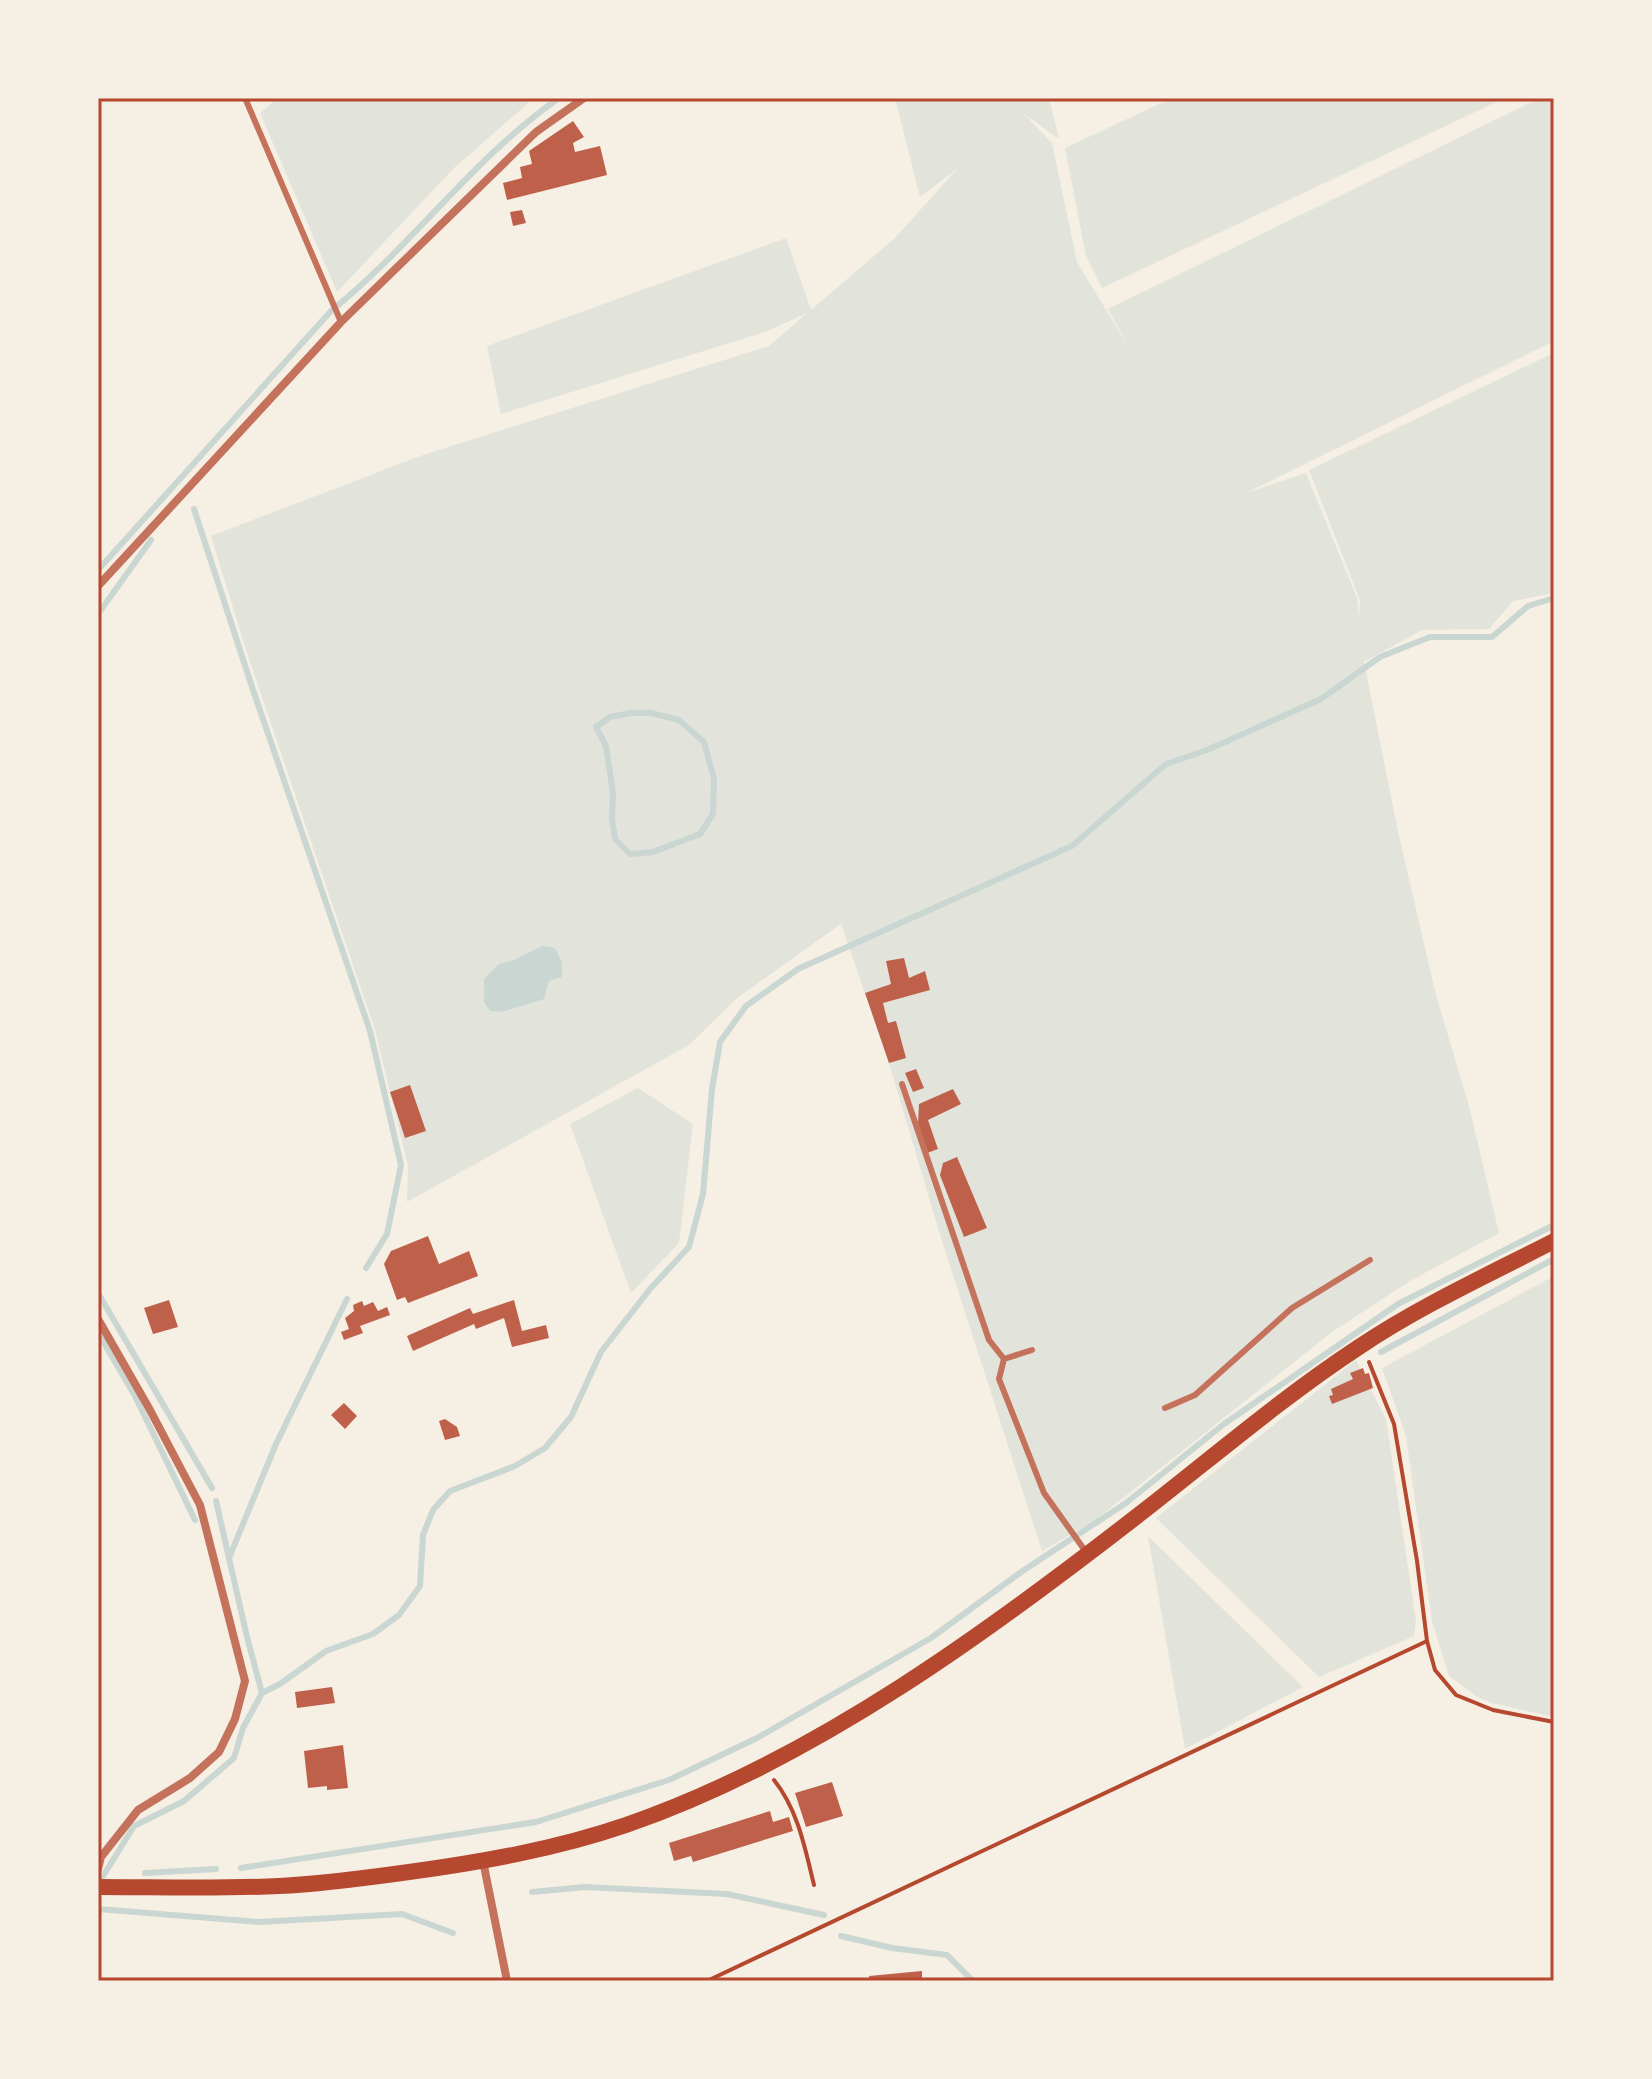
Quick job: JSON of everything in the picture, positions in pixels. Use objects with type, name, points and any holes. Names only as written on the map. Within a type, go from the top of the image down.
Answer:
[{"type":"main road","points":[[98,1887],[230,1888],[324,1883],[483,1861],[624,1826],[672,1807],[762,1766],[846,1719],[953,1651],[1088,1555],[1318,1375],[1362,1345],[1438,1301],[1554,1241]]},
{"type":"street","points":[[98,586],[341,322],[536,132],[584,98]]},
{"type":"street","points":[[98,1319],[200,1505],[245,1681],[235,1719],[219,1752],[190,1778],[138,1810],[101,1857],[98,1869]]},
{"type":"street","points":[[483,1861],[507,1981]]},
{"type":"lane","points":[[245,98],[341,322]]},
{"type":"lane","points":[[902,1084],[989,1340],[1004,1359]]},
{"type":"lane","points":[[1165,1408],[1195,1395],[1292,1308],[1370,1260]]},
{"type":"lane","points":[[1004,1359],[1032,1350]]},
{"type":"lane","points":[[1004,1359],[999,1379],[1044,1493],[1088,1555]]},
{"type":"path","points":[[1362,1345],[1394,1424],[1427,1641],[1435,1670],[1456,1695],[1493,1710],[1554,1722]]},
{"type":"path","points":[[707,1981],[859,1912],[1427,1641]]},
{"type":"path","points":[[762,1766],[789,1799],[814,1885]]},
{"type":"shaded area","points":[[278,98],[534,98],[455,167],[337,292],[260,113]]},
{"type":"shaded area","points":[[895,98],[1049,98],[1059,139],[1023,113],[1052,143],[1077,262],[1128,346],[1108,309],[1540,98],[1554,98],[1554,341],[1246,493],[1306,473],[1357,598],[1359,619],[1360,600],[1309,470],[1554,353],[1554,593],[1513,601],[1489,629],[1422,630],[1364,662],[1399,836],[1436,995],[1469,1106],[1499,1233],[1410,1281],[1332,1332],[1094,1521],[1042,1551],[941,1238],[889,1063],[841,924],[737,998],[689,1045],[407,1202],[408,1166],[375,1030],[246,650],[211,536],[423,455],[769,346],[807,313],[768,331],[501,414],[487,346],[786,238],[811,310],[894,239],[958,168],[920,197]]},
{"type":"shaded area","points":[[1172,98],[1505,98],[1102,288],[1086,256],[1065,148]]},
{"type":"shaded area","points":[[542,946],[555,948],[562,962],[562,977],[549,981],[544,999],[501,1012],[490,1011],[484,1002],[484,979],[499,964]]},
{"type":"shaded area","points":[[638,1088],[693,1124],[679,1243],[631,1293],[570,1124]]},
{"type":"shaded area","points":[[1554,1276],[1554,1717],[1479,1698],[1449,1676],[1432,1621],[1406,1436],[1382,1368]]},
{"type":"shaded area","points":[[1356,1360],[1386,1419],[1416,1621],[1414,1636],[1319,1677],[1156,1518]]},
{"type":"shaded area","points":[[1148,1536],[1303,1687],[1185,1749]]},
{"type":"building","points":[[573,121],[584,137],[573,143],[575,152],[600,146],[607,175],[507,200],[503,183],[522,178],[520,167],[532,164],[529,151]]},
{"type":"building","points":[[522,210],[526,223],[513,226],[510,212]]},
{"type":"building","points":[[904,958],[909,978],[925,971],[930,990],[883,1003],[888,1023],[896,1021],[906,1058],[889,1063],[865,993],[891,984],[886,961]]},
{"type":"building","points":[[916,1069],[924,1088],[913,1092],[905,1073]]},
{"type":"building","points":[[410,1085],[426,1131],[405,1138],[390,1092]]},
{"type":"building","points":[[953,1089],[961,1104],[928,1120],[938,1149],[927,1153],[918,1124],[919,1104]]},
{"type":"building","points":[[957,1157],[987,1228],[964,1237],[940,1175],[943,1163]]},
{"type":"building","points":[[428,1236],[439,1264],[469,1251],[478,1276],[408,1303],[405,1297],[397,1300],[384,1264],[391,1251]]},
{"type":"building","points":[[169,1300],[178,1327],[153,1334],[144,1308]]},
{"type":"building","points":[[514,1300],[522,1331],[546,1325],[549,1338],[512,1347],[504,1318],[476,1329],[474,1324],[413,1351],[407,1336],[470,1308],[473,1314]]},
{"type":"building","points":[[362,1301],[364,1306],[373,1302],[378,1311],[387,1307],[390,1315],[360,1326],[363,1333],[344,1340],[341,1332],[349,1329],[345,1318],[354,1311],[353,1305]]},
{"type":"building","points":[[1363,1368],[1365,1374],[1369,1373],[1373,1388],[1332,1404],[1329,1396],[1333,1395],[1331,1389],[1353,1379],[1350,1373]]},
{"type":"building","points":[[344,1403],[357,1416],[345,1429],[331,1415]]},
{"type":"building","points":[[445,1419],[457,1427],[460,1436],[445,1440],[439,1421]]},
{"type":"building","points":[[332,1687],[335,1703],[297,1708],[295,1692]]},
{"type":"building","points":[[343,1745],[348,1788],[308,1788],[304,1751]]},
{"type":"building","points":[[832,1782],[843,1816],[806,1827],[795,1793]]},
{"type":"building","points":[[770,1811],[773,1822],[789,1817],[793,1831],[693,1862],[691,1856],[674,1861],[669,1843]]},
{"type":"building","points":[[922,1971],[922,1981],[870,1981],[869,1976]]},
{"type":"waterway","points":[[98,570],[331,311],[389,259],[498,147],[559,98]]},
{"type":"waterway","points":[[194,509],[370,1031],[401,1165],[387,1234],[366,1268]]},
{"type":"waterway","points":[[98,614],[151,540]]},
{"type":"waterway","points":[[100,1881],[134,1826],[184,1801],[234,1758],[243,1728],[262,1693],[326,1651],[373,1634],[399,1615],[420,1586],[423,1535],[433,1510],[450,1491],[515,1466],[545,1448],[571,1417],[601,1352],[650,1289],[689,1247],[703,1194],[712,1089],[720,1042],[746,1006],[798,969],[1072,846],[1166,764],[1207,750],[1321,699],[1380,657],[1430,637],[1492,637],[1528,606],[1554,598]]},
{"type":"waterway","points":[[631,713],[651,713],[679,720],[704,742],[714,779],[713,814],[700,834],[653,852],[630,854],[615,839],[613,793],[606,746],[596,727],[610,717],[631,713]]},
{"type":"waterway","points":[[241,1868],[536,1822],[669,1780],[757,1738],[931,1638],[1021,1572],[1126,1503],[1224,1424],[1398,1304],[1554,1225]]},
{"type":"waterway","points":[[1381,1352],[1554,1259]]},
{"type":"waterway","points":[[98,1293],[212,1488]]},
{"type":"waterway","points":[[229,1558],[276,1444],[347,1299]]},
{"type":"waterway","points":[[98,1333],[134,1394],[195,1520]]},
{"type":"waterway","points":[[216,1501],[262,1693]]},
{"type":"waterway","points":[[145,1873],[216,1869]]},
{"type":"waterway","points":[[532,1892],[585,1887],[727,1894],[824,1915]]},
{"type":"waterway","points":[[98,1909],[259,1922],[402,1914],[453,1933]]},
{"type":"waterway","points":[[841,1936],[892,1948],[947,1955],[973,1981]]}]
